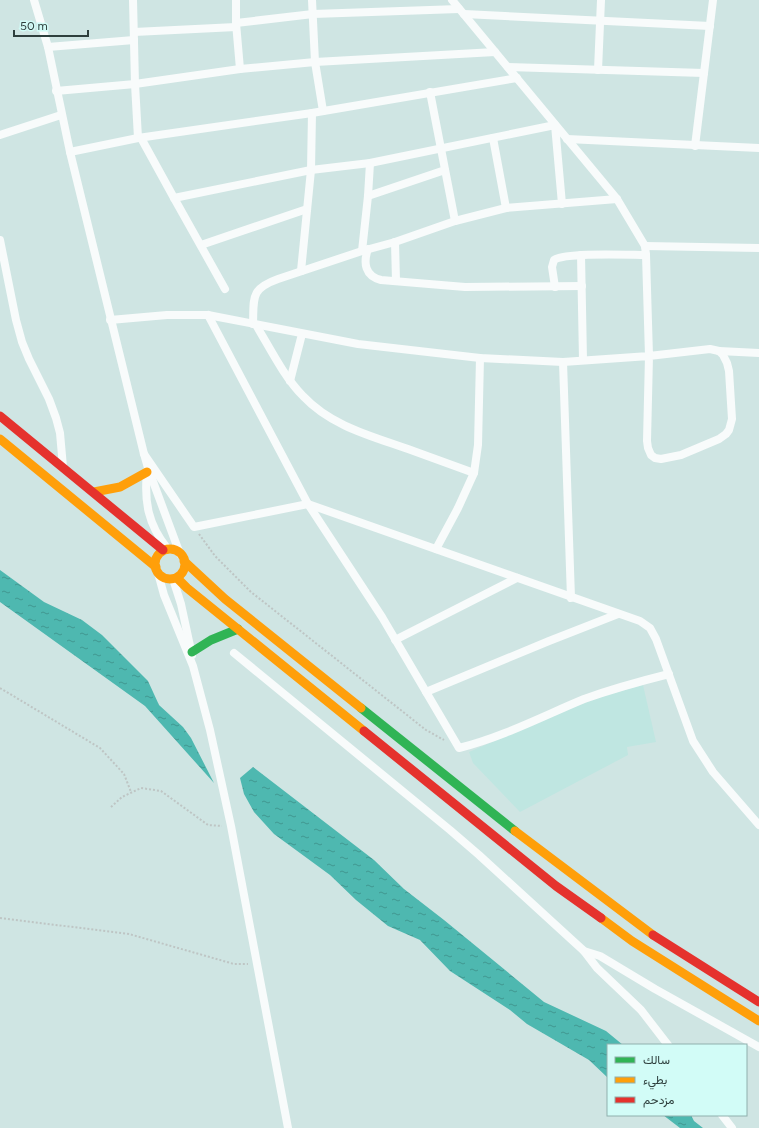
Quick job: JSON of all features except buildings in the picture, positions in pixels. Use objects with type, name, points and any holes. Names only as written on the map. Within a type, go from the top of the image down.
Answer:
[{"type":"main road","points":[[0,416],[166,550],[178,552],[182,558],[226,599],[516,832],[660,940],[759,1002]]},
{"type":"main road","points":[[0,439],[107,526],[157,570],[162,577],[167,579],[175,578],[182,572],[182,558]]},
{"type":"main road","points":[[94,492],[120,487],[148,470]]},
{"type":"main road","points":[[157,570],[156,562],[158,556],[166,550]]},
{"type":"main road","points":[[175,578],[556,886],[632,941],[759,1021]]},
{"type":"main road","points":[[192,652],[211,640],[238,629]]},
{"type":"street","points":[[34,0],[48,47],[61,115],[110,320],[148,470],[182,558]]},
{"type":"street","points":[[133,0],[135,84],[140,138],[225,289]]},
{"type":"street","points":[[236,0],[236,25],[240,69]]},
{"type":"street","points":[[312,0],[315,62],[323,111]]},
{"type":"street","points":[[452,0],[617,199],[646,250],[648,448],[653,457],[661,459],[681,455],[724,436],[729,430],[732,419],[729,371],[727,362],[719,352]]},
{"type":"street","points":[[598,70],[600,0]]},
{"type":"street","points":[[695,146],[713,0]]},
{"type":"street","points":[[48,47],[236,25],[313,14],[462,11],[710,26]]},
{"type":"street","points":[[56,91],[135,84],[240,69],[315,62],[495,52]]},
{"type":"street","points":[[508,67],[704,73]]},
{"type":"street","points":[[70,152],[140,138],[312,113],[517,78]]},
{"type":"street","points":[[430,92],[455,221]]},
{"type":"street","points":[[301,271],[311,170],[312,113]]},
{"type":"street","points":[[0,135],[61,115]]},
{"type":"street","points":[[174,198],[311,170],[370,163],[555,125]]},
{"type":"street","points":[[555,125],[562,204]]},
{"type":"street","points":[[493,138],[506,208]]},
{"type":"street","points":[[567,139],[759,148]]},
{"type":"street","points":[[370,163],[365,261],[370,275],[374,278],[381,280],[465,287],[582,286]]},
{"type":"street","points":[[368,196],[445,170]]},
{"type":"street","points":[[474,473],[359,433],[340,424],[316,408],[302,396],[290,381],[254,324],[253,302],[256,291],[267,283],[301,271],[395,242],[455,221],[506,208],[617,199]]},
{"type":"street","points":[[201,245],[307,209]]},
{"type":"street","points":[[0,240],[16,320],[22,342],[49,399],[56,418],[60,433],[63,467]]},
{"type":"street","points":[[395,242],[396,281]]},
{"type":"street","points":[[555,287],[552,267],[554,260],[559,257],[646,250],[759,248]]},
{"type":"street","points":[[581,255],[583,360]]},
{"type":"street","points":[[110,320],[167,315],[208,315],[358,344],[480,358],[563,362],[648,356],[710,349],[719,352],[759,353]]},
{"type":"street","points":[[208,315],[308,504],[395,640],[459,748],[502,734],[592,697],[626,685],[669,674]]},
{"type":"street","points":[[290,381],[302,334]]},
{"type":"street","points":[[436,549],[458,508],[474,473],[478,445],[480,358]]},
{"type":"street","points":[[563,362],[571,598]]},
{"type":"street","points":[[144,454],[194,527],[308,504],[571,598],[640,621],[650,628],[656,639],[690,732],[698,748],[722,782],[759,825]]},
{"type":"street","points":[[148,470],[147,494],[149,516],[156,535],[166,550]]},
{"type":"street","points":[[157,570],[164,595],[193,666],[210,730],[231,826],[288,1128]]},
{"type":"street","points":[[175,578],[192,652],[193,666]]},
{"type":"street","points":[[395,640],[517,578]]},
{"type":"street","points":[[426,692],[618,614]]},
{"type":"street","points":[[234,653],[479,855],[584,951],[597,968],[641,1010],[667,1044]]},
{"type":"street","points":[[584,951],[600,956],[759,1047]]},
{"type":"street","points":[[723,1116],[732,1128]]},
{"type":"path","points":[[194,527],[214,556],[251,592],[426,730],[459,748]]},
{"type":"path","points":[[0,688],[100,748],[124,774],[131,792]]},
{"type":"path","points":[[111,807],[122,797],[141,788],[161,791],[208,825],[231,826]]},
{"type":"path","points":[[0,918],[129,934],[234,964],[258,964]]},
{"type":"shaded area","points":[[643,685],[656,742],[627,747],[628,755],[520,812],[473,763],[469,752],[571,708],[607,695]]},
{"type":"water","points":[[0,570],[44,602],[82,620],[102,635],[148,681],[159,705],[183,727],[191,738],[214,783],[145,706],[0,602]]},
{"type":"water","points":[[253,767],[374,860],[404,889],[544,1002],[606,1031],[622,1044],[607,1044],[607,1077],[589,1060],[527,1024],[510,1010],[450,971],[420,940],[388,926],[356,900],[330,875],[274,834],[254,812],[244,794],[240,778]]},
{"type":"water","points":[[664,1116],[692,1116],[694,1121],[703,1128],[680,1128]]},
{"type":"traffic: fast","points":[[192,652],[211,640],[238,629]]},
{"type":"traffic: fast","points":[[361,708],[515,831]]},
{"type":"traffic: slow","points":[[0,439],[156,567]]},
{"type":"traffic: slow","points":[[94,492],[120,487],[147,472]]},
{"type":"traffic: slow","points":[[170,549],[176,550],[184,558],[185,564],[184,570],[176,578],[170,579],[164,578],[156,570],[155,564],[156,558],[164,550],[170,549]]},
{"type":"traffic: slow","points":[[184,561],[225,599],[361,708]]},
{"type":"traffic: slow","points":[[177,578],[187,588],[364,731]]},
{"type":"traffic: slow","points":[[515,831],[653,935]]},
{"type":"traffic: slow","points":[[601,918],[632,941],[759,1021]]},
{"type":"traffic: jam","points":[[0,416],[163,550]]},
{"type":"traffic: jam","points":[[364,731],[556,886],[601,918]]},
{"type":"traffic: jam","points":[[653,935],[759,1002]]}]
